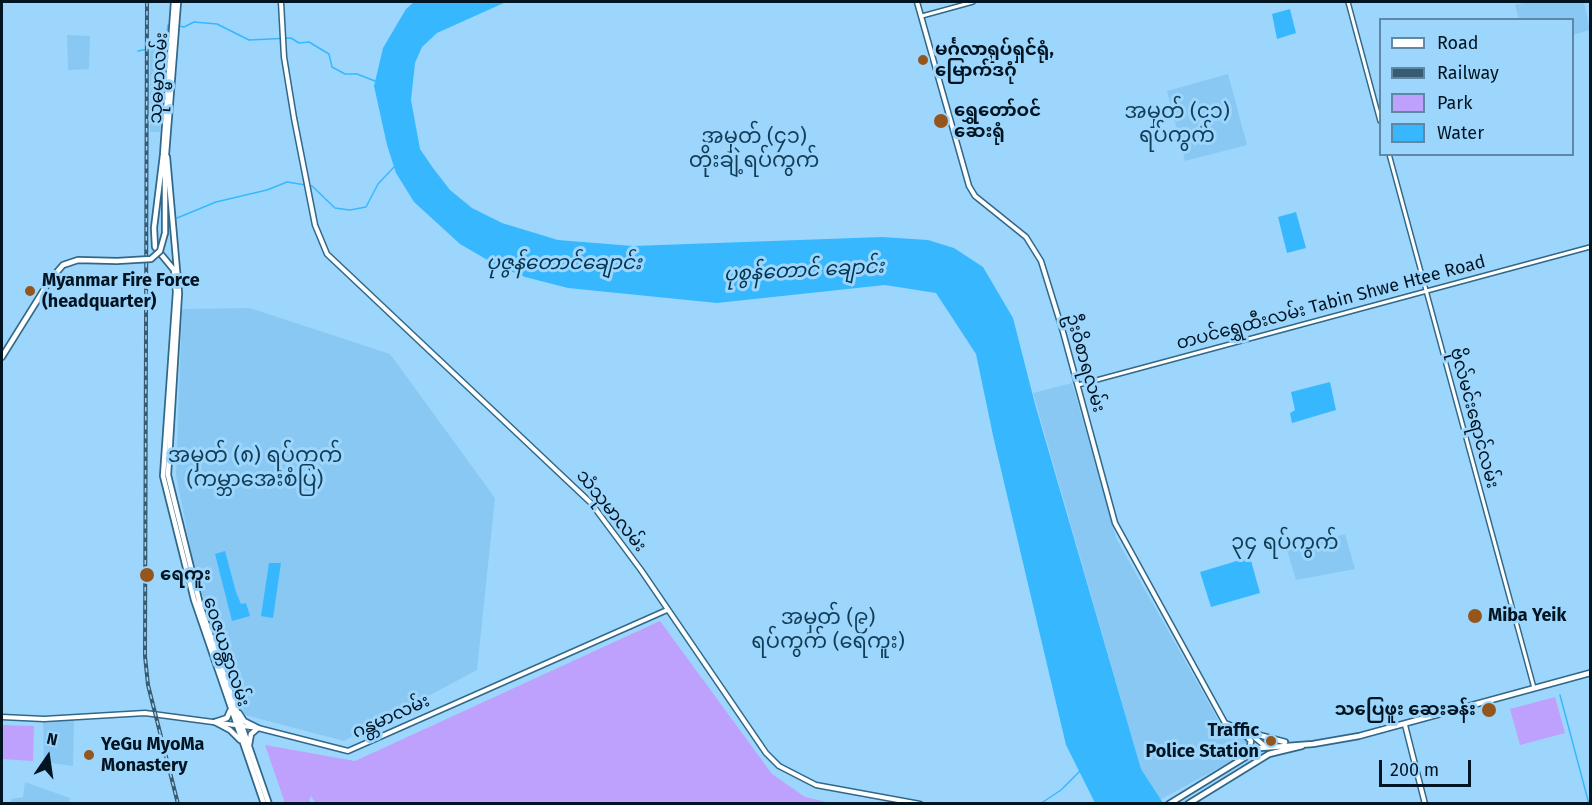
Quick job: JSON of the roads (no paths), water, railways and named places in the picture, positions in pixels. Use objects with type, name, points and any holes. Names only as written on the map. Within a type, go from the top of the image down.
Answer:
[{"type":"main road","name":"သုဓမ္မာလမ်း","points":[[2,357],[56,272],[70,262],[145,261],[156,255],[163,246],[166,227],[165,156],[176,2]]},
{"type":"main road","name":"သံသုမာလမ်း","points":[[281,2],[282,35],[306,181],[319,237],[331,259],[581,492],[603,518],[766,753],[779,765],[816,785],[920,804]]},
{"type":"main road","name":"ဦးဝိစာရလမ်း","points":[[917,2],[969,186],[975,195],[1034,246],[1078,385],[1115,523],[1225,723],[1241,730]]},
{"type":"main road","name":"သုဓမ္မာလမ်း","points":[[165,156],[156,200],[154,239],[159,252],[174,270],[178,293]]},
{"type":"main road","name":"သုဓမ္မာလမ်း","points":[[165,156],[178,293]]},
{"type":"main road","name":"ဝေဇယန္တာလမ်း","points":[[178,293],[163,476],[188,578],[238,725],[269,804]]},
{"type":"main road","name":"ဂန္တမာလမ်း","points":[[2,717],[44,719],[145,713],[258,728],[348,751],[667,610]]},
{"type":"main road","points":[[1211,788],[1269,754],[1405,725],[1590,673]]},
{"type":"main road","points":[[233,708],[244,721],[258,728],[250,734],[246,746],[230,730],[215,722],[227,718],[233,708]]},
{"type":"main road","points":[[1405,725],[1425,804]]},
{"type":"main road","points":[[1241,730],[1293,744]]},
{"type":"main road","points":[[1241,730],[1251,741],[1248,755]]},
{"type":"main road","points":[[1248,732],[1266,747],[1286,749]]},
{"type":"main road","points":[[1169,804],[1248,755],[1266,747],[1313,744]]},
{"type":"main road","name":"ဝေဇယန္တာလမ်း","points":[[246,746],[264,804]]},
{"type":"main road","points":[[1189,803],[1264,753],[1266,747]]},
{"type":"street","points":[[921,15],[973,2]]},
{"type":"street","points":[[1348,2],[1379,117]]},
{"type":"street","name":"ဗိုလ်မင်းရောင်လမ်း","points":[[1390,156],[1534,688]]},
{"type":"street","name":"တပင်ရွှေထီးလမ်း Tabin Shwe Htee Road","points":[[1078,385],[1590,247]]},
{"type":"water","points":[[414,2],[506,2],[437,33],[422,47],[415,63],[411,100],[420,149],[433,168],[450,190],[472,208],[502,223],[558,240],[633,246],[882,237],[928,240],[954,248],[983,267],[1013,318],[1035,404],[1141,769],[1163,803],[1095,803],[1066,745],[976,354],[936,293],[885,285],[717,303],[568,288],[525,277],[496,265],[460,244],[414,202],[396,173],[387,145],[374,86],[383,48],[406,9]]},
{"type":"water","points":[[1290,9],[1296,33],[1277,39],[1272,14]]},
{"type":"water","points":[[1296,212],[1306,248],[1287,253],[1278,217]]},
{"type":"water","points":[[1330,382],[1336,410],[1292,423],[1290,413],[1295,410],[1291,392]]},
{"type":"water","points":[[225,551],[236,592],[241,604],[246,603],[250,616],[232,621],[215,554]]},
{"type":"water","points":[[1250,557],[1260,593],[1211,607],[1200,572]]},
{"type":"water","points":[[269,563],[281,563],[273,618],[261,616]]},
{"type":"waterway","points":[[179,26],[184,27],[194,22],[217,24],[249,40],[291,38],[299,43],[309,42],[329,54],[332,67],[345,74],[357,74],[375,81]]},
{"type":"waterway","points":[[138,51],[153,48],[166,40],[168,25],[171,26]]},
{"type":"waterway","points":[[177,218],[216,202],[267,190],[287,182],[312,186],[335,208],[350,210],[366,207],[378,184],[395,166]]},
{"type":"waterway","points":[[1560,695],[1589,804]]},
{"type":"waterway","points":[[1040,804],[1061,790],[1081,770]]},
{"type":"railway","points":[[147,2],[145,656],[148,685],[178,804]]},
{"type":"place","name":"မင်္ဂလာရုပ်ရှင်ရုံ, မြောက်ဒဂုံ","points":[[923,60]]},
{"type":"place","name":"ရွှေတော်ဝင် ဆေးရုံ","points":[[941,121]]},
{"type":"place","name":"Myanmar Fire Force (headquarter)","points":[[30,291]]},
{"type":"place","name":"ရေကူး","points":[[147,575]]},
{"type":"place","name":"Miba Yeik","points":[[1475,616]]},
{"type":"place","name":"သပြေဖူး ဆေးခန်း","points":[[1489,710]]},
{"type":"place","name":"Traffic Police Station","points":[[1271,741]]},
{"type":"place","name":"YeGu MyoMa Monastery","points":[[89,755]]},
{"type":"district","name":"အမှတ် (၄၁) ရပ်ကွက်","points":[[1177,124]]},
{"type":"district","name":"အမှတ် (၄၁) တိုးချဲ့ရပ်ကွက်","points":[[754,149]]},
{"type":"district","name":"အမှတ် (၈) ရပ်ကွက် (ကမ္ဘာအေးစံပြ)","points":[[255,468]]},
{"type":"district","name":"၃၄ ရပ်ကွက်","points":[[1285,543]]},
{"type":"district","name":"အမှတ် (၉) ရပ်ကွက် (ရေကူး)","points":[[828,630]]},
{"type":"water label","name":"ပုဇွန်တောင်ချောင်း","points":[[564,263]]},
{"type":"water label","name":"ပုစွန်တောင် ချောင်း","points":[[804,271]]}]
